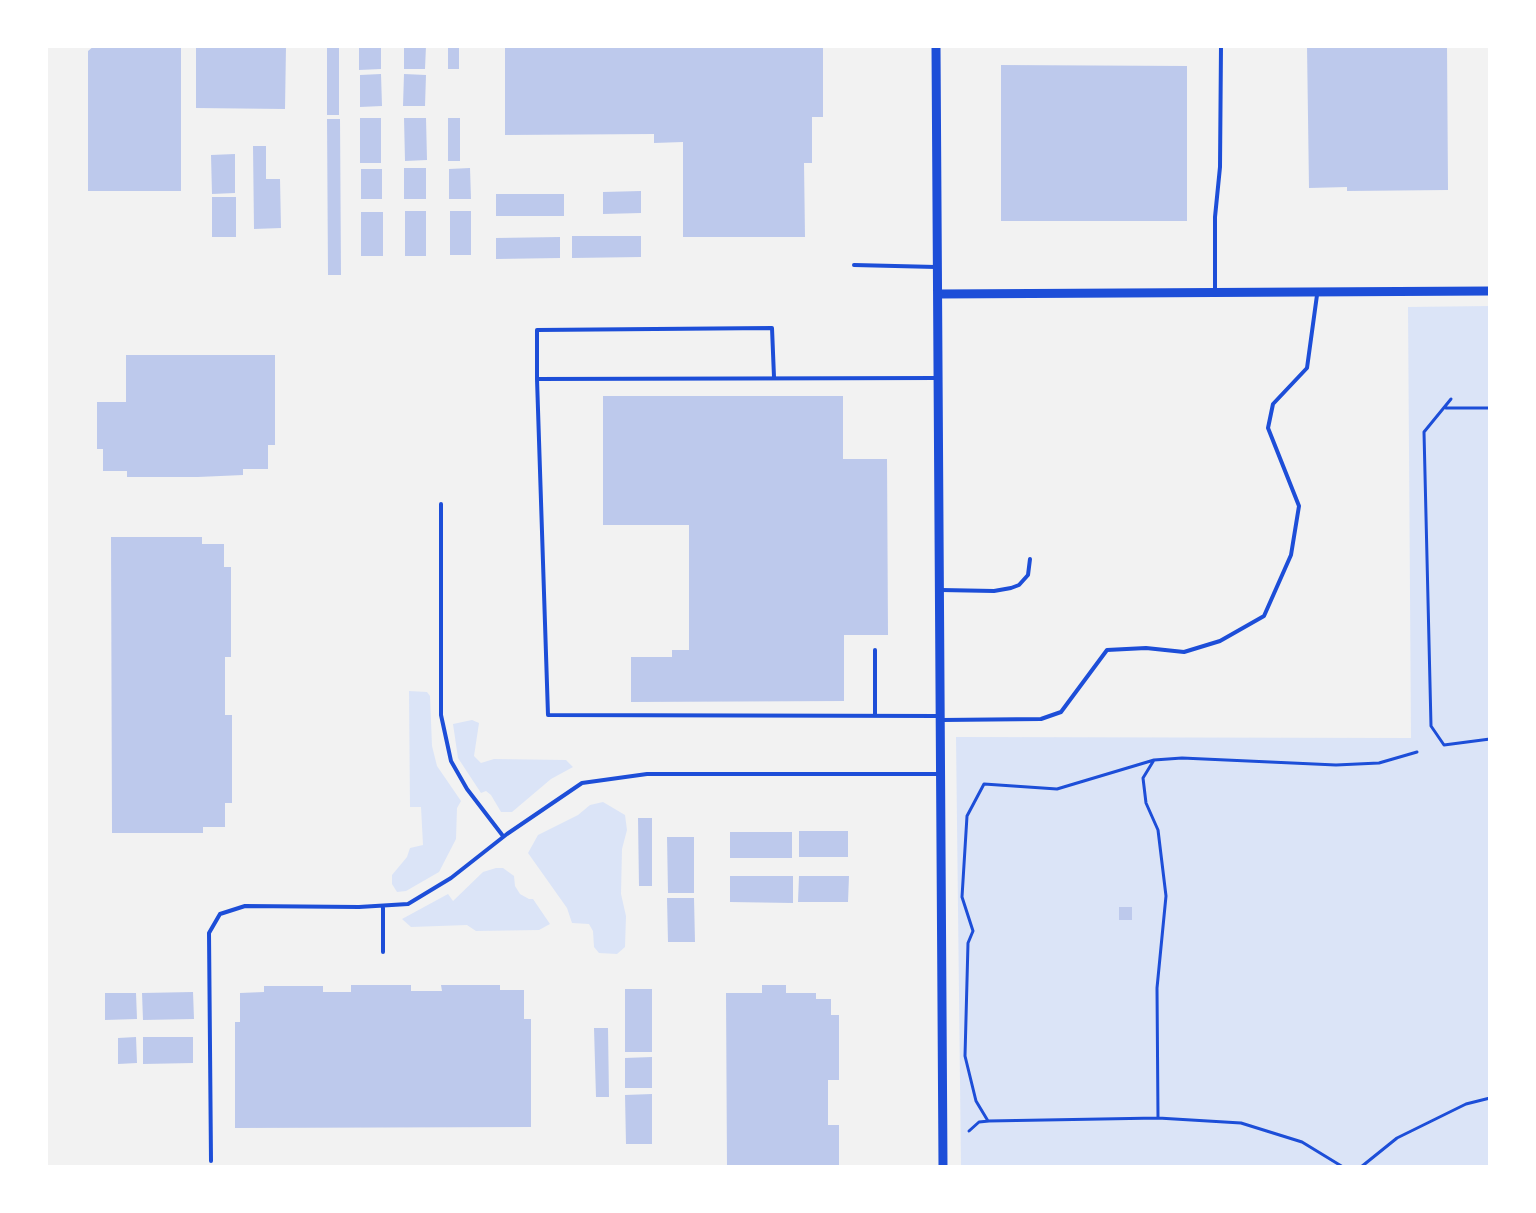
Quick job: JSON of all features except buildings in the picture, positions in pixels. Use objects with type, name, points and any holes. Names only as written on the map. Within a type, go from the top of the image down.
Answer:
[{"type":"street","points":[[936,46],[943,1167]]},
{"type":"street","points":[[939,294],[1490,291]]},
{"type":"lane","points":[[1215,292],[1221,46]]},
{"type":"lane","points":[[854,265],[939,267]]},
{"type":"lane","points":[[774,377],[772,328],[537,330],[548,715],[1041,719],[1061,712],[1107,650],[1146,648],[1184,652],[1220,641],[1264,616],[1291,555],[1299,506],[1268,428],[1273,404],[1307,368],[1317,292]]},
{"type":"lane","points":[[537,379],[937,378]]},
{"type":"lane","points":[[441,504],[441,715],[451,761],[467,789],[503,836]]},
{"type":"lane","points":[[939,590],[994,591],[1011,588],[1019,585],[1028,575],[1030,559]]},
{"type":"lane","points":[[875,650],[875,716]]},
{"type":"lane","points":[[211,1161],[209,933],[220,914],[245,906],[408,904],[451,878],[503,836],[582,783],[647,774],[940,774]]},
{"type":"lane","points":[[383,906],[383,952]]},
{"type":"path","points":[[1451,399],[1424,432],[1431,726],[1444,745],[1490,739]]},
{"type":"path","points":[[1443,408],[1490,408]]},
{"type":"path","points":[[988,1121],[976,1101],[965,1056],[968,943],[973,931],[962,897],[967,816],[984,784],[1057,789],[1154,760],[1235,759],[1336,765],[1379,763],[1417,752]]},
{"type":"path","points":[[1154,760],[1143,778],[1146,803],[1158,830],[1166,896],[1157,988],[1158,1118]]},
{"type":"path","points":[[1361,1167],[1397,1138],[1466,1104],[1490,1098]]},
{"type":"path","points":[[969,1131],[979,1122],[988,1121],[1158,1118],[1241,1123],[1302,1142],[1343,1167]]},
{"type":"shaded area","points":[[1490,306],[1490,1167],[961,1167],[956,737],[1411,738],[1408,307]]},
{"type":"shaded area","points":[[409,691],[427,692],[430,696],[432,746],[437,766],[461,801],[457,808],[456,839],[439,872],[406,891],[397,892],[392,884],[392,875],[407,857],[410,848],[423,845],[421,807],[410,807]]},
{"type":"shaded area","points":[[472,720],[479,723],[474,756],[481,763],[494,759],[566,760],[573,767],[551,779],[512,812],[501,812],[491,795],[486,791],[481,793],[458,758],[453,724]]},
{"type":"shaded area","points":[[603,802],[625,815],[627,830],[622,849],[621,894],[626,916],[625,947],[617,954],[599,953],[594,947],[593,931],[589,924],[572,923],[567,908],[528,853],[538,835],[578,815],[590,805]]},
{"type":"shaded area","points":[[503,868],[514,876],[520,894],[533,899],[550,924],[539,930],[476,931],[467,925],[411,927],[402,919],[448,894],[453,901],[483,872]]}]
